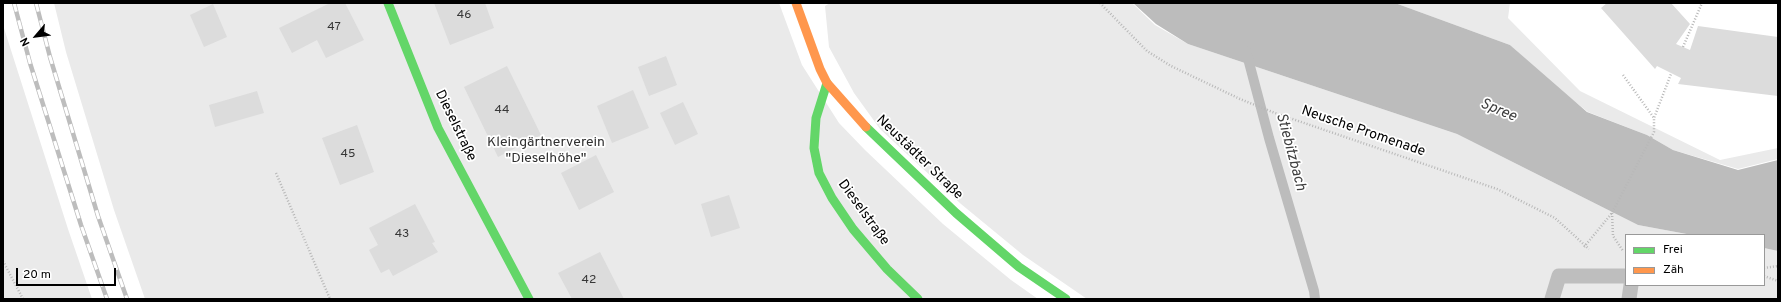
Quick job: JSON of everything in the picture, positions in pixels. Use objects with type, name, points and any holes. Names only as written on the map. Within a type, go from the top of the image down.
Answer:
[{"type":"street","name":"Dieselstraße","points":[[388,3],[438,128],[529,299]]},
{"type":"street","name":"Neustädter Straße","points":[[796,3],[814,55],[828,83],[846,106],[876,138],[956,213],[1018,267],[1066,299]]},
{"type":"street","name":"Dieselstraße","points":[[828,83],[816,118],[814,148],[819,172],[832,198],[853,229],[887,269],[918,299]]},
{"type":"lane","points":[[1552,299],[1559,276],[1625,276]]},
{"type":"lane","points":[[1629,299],[1631,286]]},
{"type":"path","name":"Neusche Promenade","points":[[1100,3],[1147,51],[1172,66],[1240,99],[1275,113],[1497,189],[1555,218],[1584,247],[1612,213]]},
{"type":"path","points":[[1683,47],[1702,3]]},
{"type":"path","points":[[1625,252],[1613,236],[1612,213],[1654,132],[1654,118],[1671,74]]},
{"type":"path","points":[[1623,75],[1654,118]]},
{"type":"path","points":[[276,173],[330,299]]},
{"type":"path","points":[[3,261],[22,299]]},
{"type":"path","points":[[1765,268],[1778,266]]},
{"type":"path","points":[[1765,276],[1778,281]]},
{"type":"green space","name":"Kleingärtnerverein \"Dieselhöhe\"","points":[[54,3],[779,3],[802,65],[839,123],[865,150],[943,224],[1011,280],[1038,299],[145,299],[114,210],[66,52]]},
{"type":"green space","points":[[830,3],[1132,3],[1155,25],[1188,44],[1457,134],[1638,225],[1687,234],[1625,234],[1625,286],[1765,286],[1765,248],[1778,251],[1778,299],[1087,299],[1023,255],[961,204],[880,129],[854,93],[829,47],[825,6]]},
{"type":"green space","points":[[1395,3],[1510,3],[1508,18],[1580,91],[1720,160],[1778,148],[1778,159],[1738,169],[1673,150],[1647,135],[1588,112],[1555,86],[1510,45]]},
{"type":"green space","points":[[3,25],[68,229],[92,299],[3,299]]},
{"type":"water","name":"Spree","points":[[1133,3],[1395,3],[1510,45],[1587,112],[1647,135],[1673,150],[1738,170],[1778,160],[1778,251],[1765,248],[1765,234],[1687,234],[1638,225],[1457,134],[1188,44],[1156,24]]},
{"type":"building","points":[[330,3],[345,3],[364,40],[326,58],[317,40],[292,53],[279,28]]},
{"type":"building","points":[[434,3],[485,3],[494,28],[450,45]]},
{"type":"building","points":[[1607,3],[1671,3],[1690,24],[1676,44],[1690,50],[1698,26],[1778,37],[1778,96],[1678,84],[1681,78],[1657,66],[1655,69],[1601,8]]},
{"type":"building","points":[[213,4],[227,37],[204,47],[190,15]]},
{"type":"building","points":[[666,56],[677,85],[649,96],[638,67]]},
{"type":"building","points":[[507,66],[541,135],[498,157],[464,87]]},
{"type":"building","points":[[633,90],[649,128],[612,143],[597,106]]},
{"type":"building","points":[[257,91],[264,113],[215,127],[209,105]]},
{"type":"building","points":[[683,102],[698,134],[675,145],[660,113]]},
{"type":"building","points":[[357,125],[374,172],[340,185],[322,138]]},
{"type":"building","points":[[596,155],[614,192],[579,210],[561,173]]},
{"type":"building","points":[[729,195],[740,228],[711,237],[701,204]]},
{"type":"building","points":[[415,204],[435,242],[432,243],[438,252],[393,276],[389,269],[381,273],[369,250],[378,245],[369,228]]},
{"type":"building","points":[[600,252],[624,299],[572,299],[558,273]]},
{"type":"waterway","name":"Stiebitzbach","points":[[1246,51],[1315,299]]},
{"type":"railway","points":[[14,3],[30,63],[81,225],[107,299]]},
{"type":"railway","points":[[36,3],[50,57],[98,216],[127,299]]},
{"type":"traffic: fast","points":[[388,3],[438,128],[529,299]]},
{"type":"traffic: fast","points":[[827,83],[816,118],[814,148],[819,173],[832,198],[853,229],[887,269],[918,299]]},
{"type":"traffic: fast","points":[[866,127],[956,213],[1019,267],[1066,299]]},
{"type":"traffic: slow","points":[[796,3],[820,69],[827,83],[866,127]]}]
